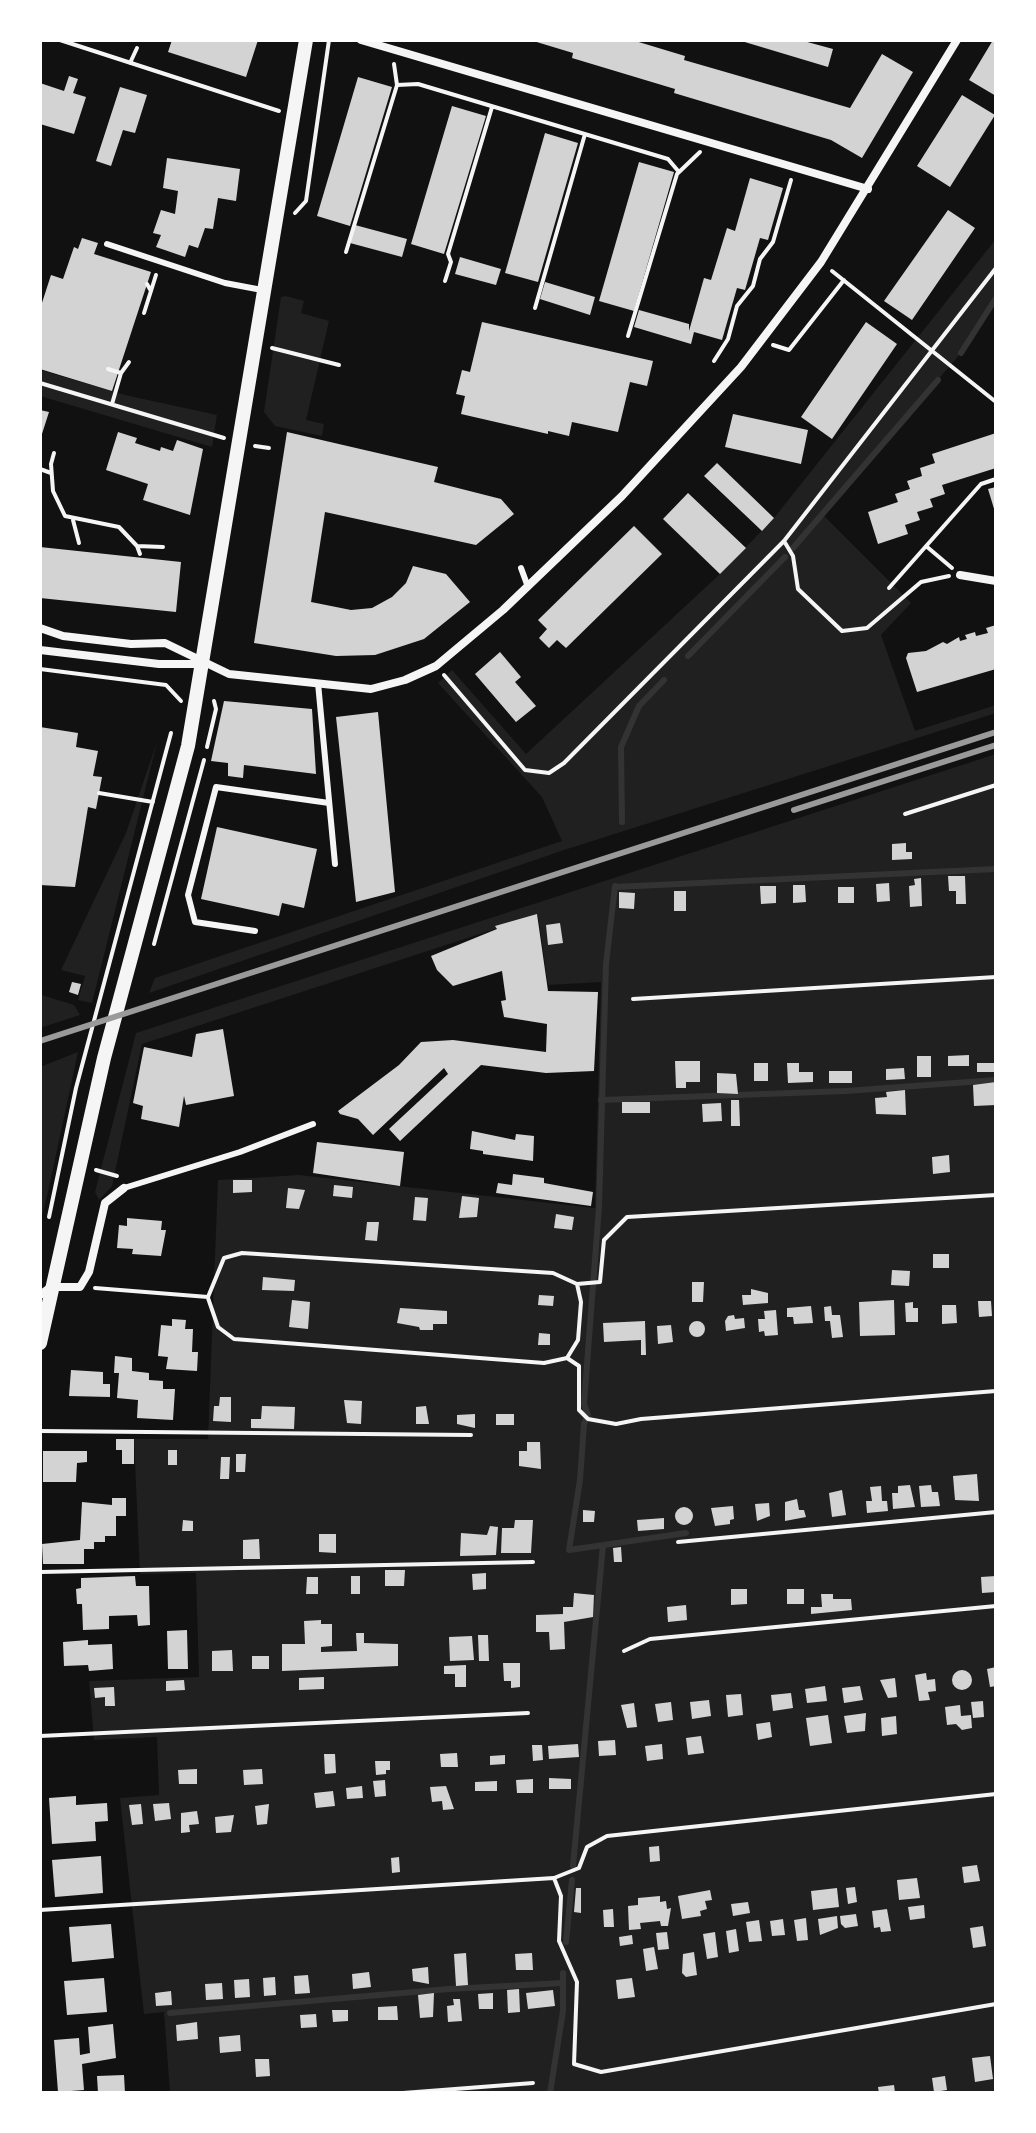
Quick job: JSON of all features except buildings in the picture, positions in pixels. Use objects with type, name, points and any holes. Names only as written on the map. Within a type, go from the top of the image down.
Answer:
[{"type":"street","points":[[40,1343],[46,1291],[104,1058],[173,805],[196,705],[306,40]]},
{"type":"street","points":[[361,40],[868,189]]},
{"type":"street","points":[[40,628],[63,636],[131,644],[165,643],[229,674],[371,689],[405,680],[436,666],[528,587],[647,471],[761,340],[821,262],[957,40]]},
{"type":"street","points":[[960,575],[996,581]]},
{"type":"street","points":[[40,650],[159,664],[204,664]]},
{"type":"street","points":[[46,1291],[80,1287],[89,1272],[105,1203],[124,1188]]},
{"type":"lane","points":[[107,244],[225,283],[266,291]]},
{"type":"lane","points":[[521,568],[528,587]]},
{"type":"lane","points":[[318,683],[335,864]]},
{"type":"lane","points":[[255,931],[195,922],[188,895],[216,787],[329,803]]},
{"type":"lane","points":[[124,1188],[240,1152],[313,1124]]},
{"type":"path","points":[[60,40],[293,115]]},
{"type":"path","points":[[275,230],[306,201],[329,40]]},
{"type":"path","points":[[130,63],[137,48]]},
{"type":"path","points":[[346,252],[397,85],[393,49]]},
{"type":"path","points":[[397,85],[418,84],[668,159],[679,172]]},
{"type":"path","points":[[445,281],[451,262],[448,254],[492,107]]},
{"type":"path","points":[[535,308],[585,134]]},
{"type":"path","points":[[628,336],[679,172],[710,143]]},
{"type":"path","points":[[714,361],[728,339],[737,306],[753,286],[760,259],[773,242],[794,167]]},
{"type":"path","points":[[144,313],[160,261]]},
{"type":"path","points":[[821,262],[993,394],[996,402]]},
{"type":"path","points":[[436,666],[525,770],[549,773],[564,763],[784,541],[996,268]]},
{"type":"path","points":[[761,340],[789,350],[844,280]]},
{"type":"path","points":[[147,284],[151,291]]},
{"type":"path","points":[[257,345],[339,365]]},
{"type":"path","points":[[112,404],[121,373],[129,362]]},
{"type":"path","points":[[108,369],[121,373]]},
{"type":"path","points":[[40,383],[241,444]]},
{"type":"path","points":[[54,453],[51,473],[59,506],[73,520],[79,543]]},
{"type":"path","points":[[40,469],[51,473]]},
{"type":"path","points":[[889,588],[981,484],[996,479]]},
{"type":"path","points":[[73,520],[104,522],[119,527],[137,546],[140,554]]},
{"type":"path","points":[[784,541],[793,556],[798,589],[842,631],[867,628],[921,582],[960,575]]},
{"type":"path","points":[[137,546],[163,547]]},
{"type":"path","points":[[926,546],[960,575]]},
{"type":"path","points":[[40,669],[166,685],[178,700],[216,709],[153,947]]},
{"type":"path","points":[[905,814],[996,785]]},
{"type":"path","points":[[99,793],[153,802]]},
{"type":"path","points":[[633,999],[996,977]]},
{"type":"path","points":[[93,1179],[99,1155]]},
{"type":"path","points":[[96,1170],[112,1175]]},
{"type":"path","points":[[996,1195],[627,1217],[604,1240],[600,1282],[594,1283],[577,1284],[553,1273],[242,1253],[224,1258],[208,1297],[218,1327],[234,1339],[544,1363],[567,1358],[579,1366],[579,1410],[586,1417],[616,1424],[641,1419],[996,1391]]},
{"type":"path","points":[[567,1358],[578,1340],[581,1302],[577,1284]]},
{"type":"path","points":[[80,1287],[208,1297]]},
{"type":"path","points":[[40,1431],[471,1435]]},
{"type":"path","points":[[678,1542],[996,1512]]},
{"type":"path","points":[[40,1572],[533,1562]]},
{"type":"path","points":[[624,1651],[650,1639],[996,1606]]},
{"type":"path","points":[[40,1736],[528,1713]]},
{"type":"path","points":[[40,1910],[554,1878],[579,1868],[587,1847],[607,1836],[996,1794]]},
{"type":"path","points":[[554,1878],[561,1896],[559,1941],[577,1982],[574,2064],[601,2072],[996,2004]]},
{"type":"path","points":[[403,2093],[533,2083]]},
{"type":"shaded area","points":[[996,239],[996,298],[961,353],[822,514],[911,603],[881,635],[915,731],[996,705],[996,713],[564,850],[149,993],[155,978],[562,841],[542,797],[438,683],[452,670],[526,754],[720,574],[774,518]]},
{"type":"shaded area","points":[[281,297],[304,301],[301,313],[329,321],[306,420],[324,424],[322,436],[275,426],[264,412]]},
{"type":"shaded area","points":[[40,370],[125,395],[217,415],[212,447],[40,396]]},
{"type":"shaded area","points":[[157,742],[92,1003],[78,1000],[85,976],[61,970],[126,833]]},
{"type":"shaded area","points":[[996,754],[996,2093],[170,2093],[164,2012],[144,2014],[120,1798],[159,1795],[157,1737],[94,1740],[89,1681],[199,1677],[196,1573],[140,1574],[134,1439],[208,1439],[218,1180],[299,1175],[595,1208],[601,982],[548,985],[538,915],[142,1044],[112,1186],[99,1200],[95,1192],[136,1033]]},
{"type":"shaded area","points":[[42,995],[74,1005],[80,1015],[40,1028]]},
{"type":"shaded area","points":[[78,1052],[48,1192],[40,1223],[40,1067]]},
{"type":"waterway","points":[[961,353],[996,298]]},
{"type":"waterway","points":[[793,548],[938,380]]},
{"type":"waterway","points":[[688,656],[785,557]]},
{"type":"waterway","points":[[622,822],[621,747],[639,706],[664,680]]},
{"type":"waterway","points":[[615,887],[996,869]]},
{"type":"waterway","points":[[615,886],[606,964],[599,1207],[584,1404],[588,1415],[584,1424],[580,1480],[569,1550],[686,1533]]},
{"type":"waterway","points":[[601,1100],[846,1091],[996,1080]]},
{"type":"waterway","points":[[573,1866],[603,1545]]},
{"type":"waterway","points":[[566,1942],[572,1880]]},
{"type":"waterway","points":[[550,2093],[563,2011],[563,1973]]},
{"type":"waterway","points":[[170,2013],[449,1989],[563,1983]]},
{"type":"railway","points":[[40,1041],[996,732]]},
{"type":"railway","points":[[794,810],[996,745]]}]
